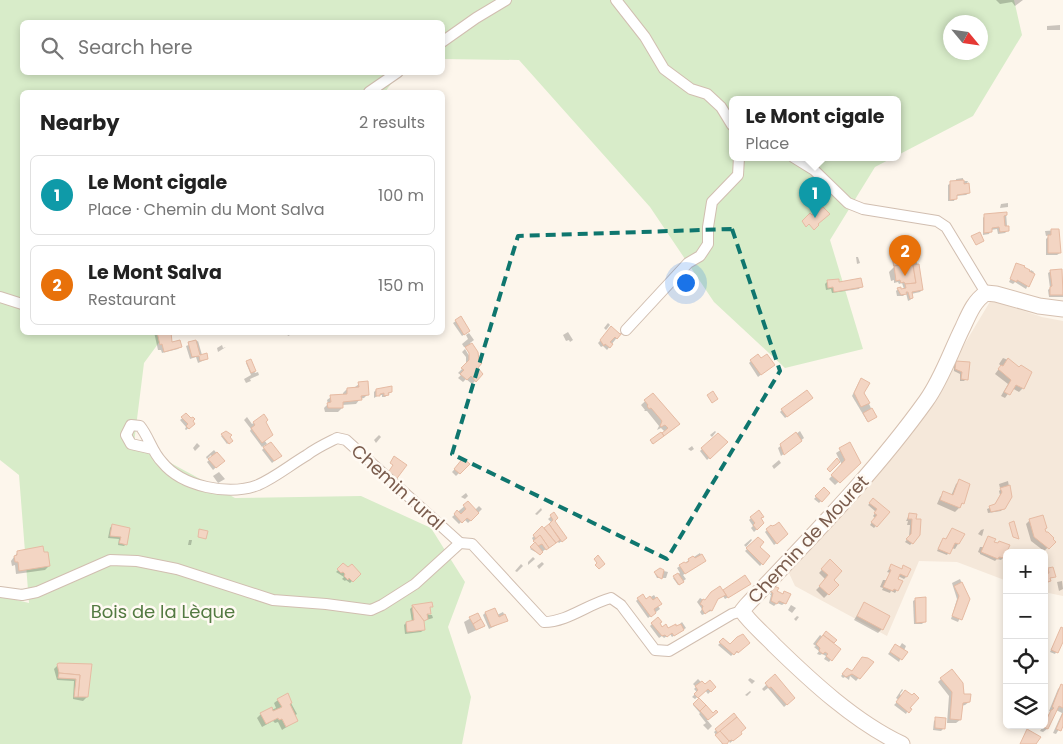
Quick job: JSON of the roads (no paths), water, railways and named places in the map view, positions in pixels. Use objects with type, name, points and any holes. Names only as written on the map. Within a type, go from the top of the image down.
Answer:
[{"type":"street","points":[[445,40],[506,0]]},
{"type":"street","points":[[616,0],[645,36],[664,68],[691,89],[707,94],[721,107],[729,120]]},
{"type":"street","points":[[372,90],[394,75]]},
{"type":"street","points":[[626,330],[688,263],[700,256],[708,244],[708,227],[712,202],[738,175],[739,161]]},
{"type":"street","points":[[799,161],[814,170],[848,203],[863,208],[937,221],[946,227],[986,293],[1039,306],[1063,309]]},
{"type":"street","name":"Chemin de Mouret","points":[[902,744],[872,727],[820,688],[742,611],[894,444],[927,400],[972,309],[980,297],[986,293]]},
{"type":"street","points":[[0,297],[20,303]]},
{"type":"street","name":"Chemin rural","points":[[152,449],[162,463],[192,484],[208,488],[234,489],[255,486],[276,476],[306,455],[337,438],[346,440],[460,543],[472,544],[544,622],[554,622],[600,601],[612,598],[622,605],[656,650],[669,651],[732,614],[742,611]]},
{"type":"street","points":[[0,592],[22,595],[37,592],[110,560],[137,561],[177,569],[273,600],[371,610],[415,584],[460,543]]},
{"type":"place","name":"Le Mont cigale","points":[[815,218]]},
{"type":"place","name":"Le Mont Salva","points":[[905,276]]},
{"type":"park label","name":"Bois de la Lèque","points":[[163,611]]}]
